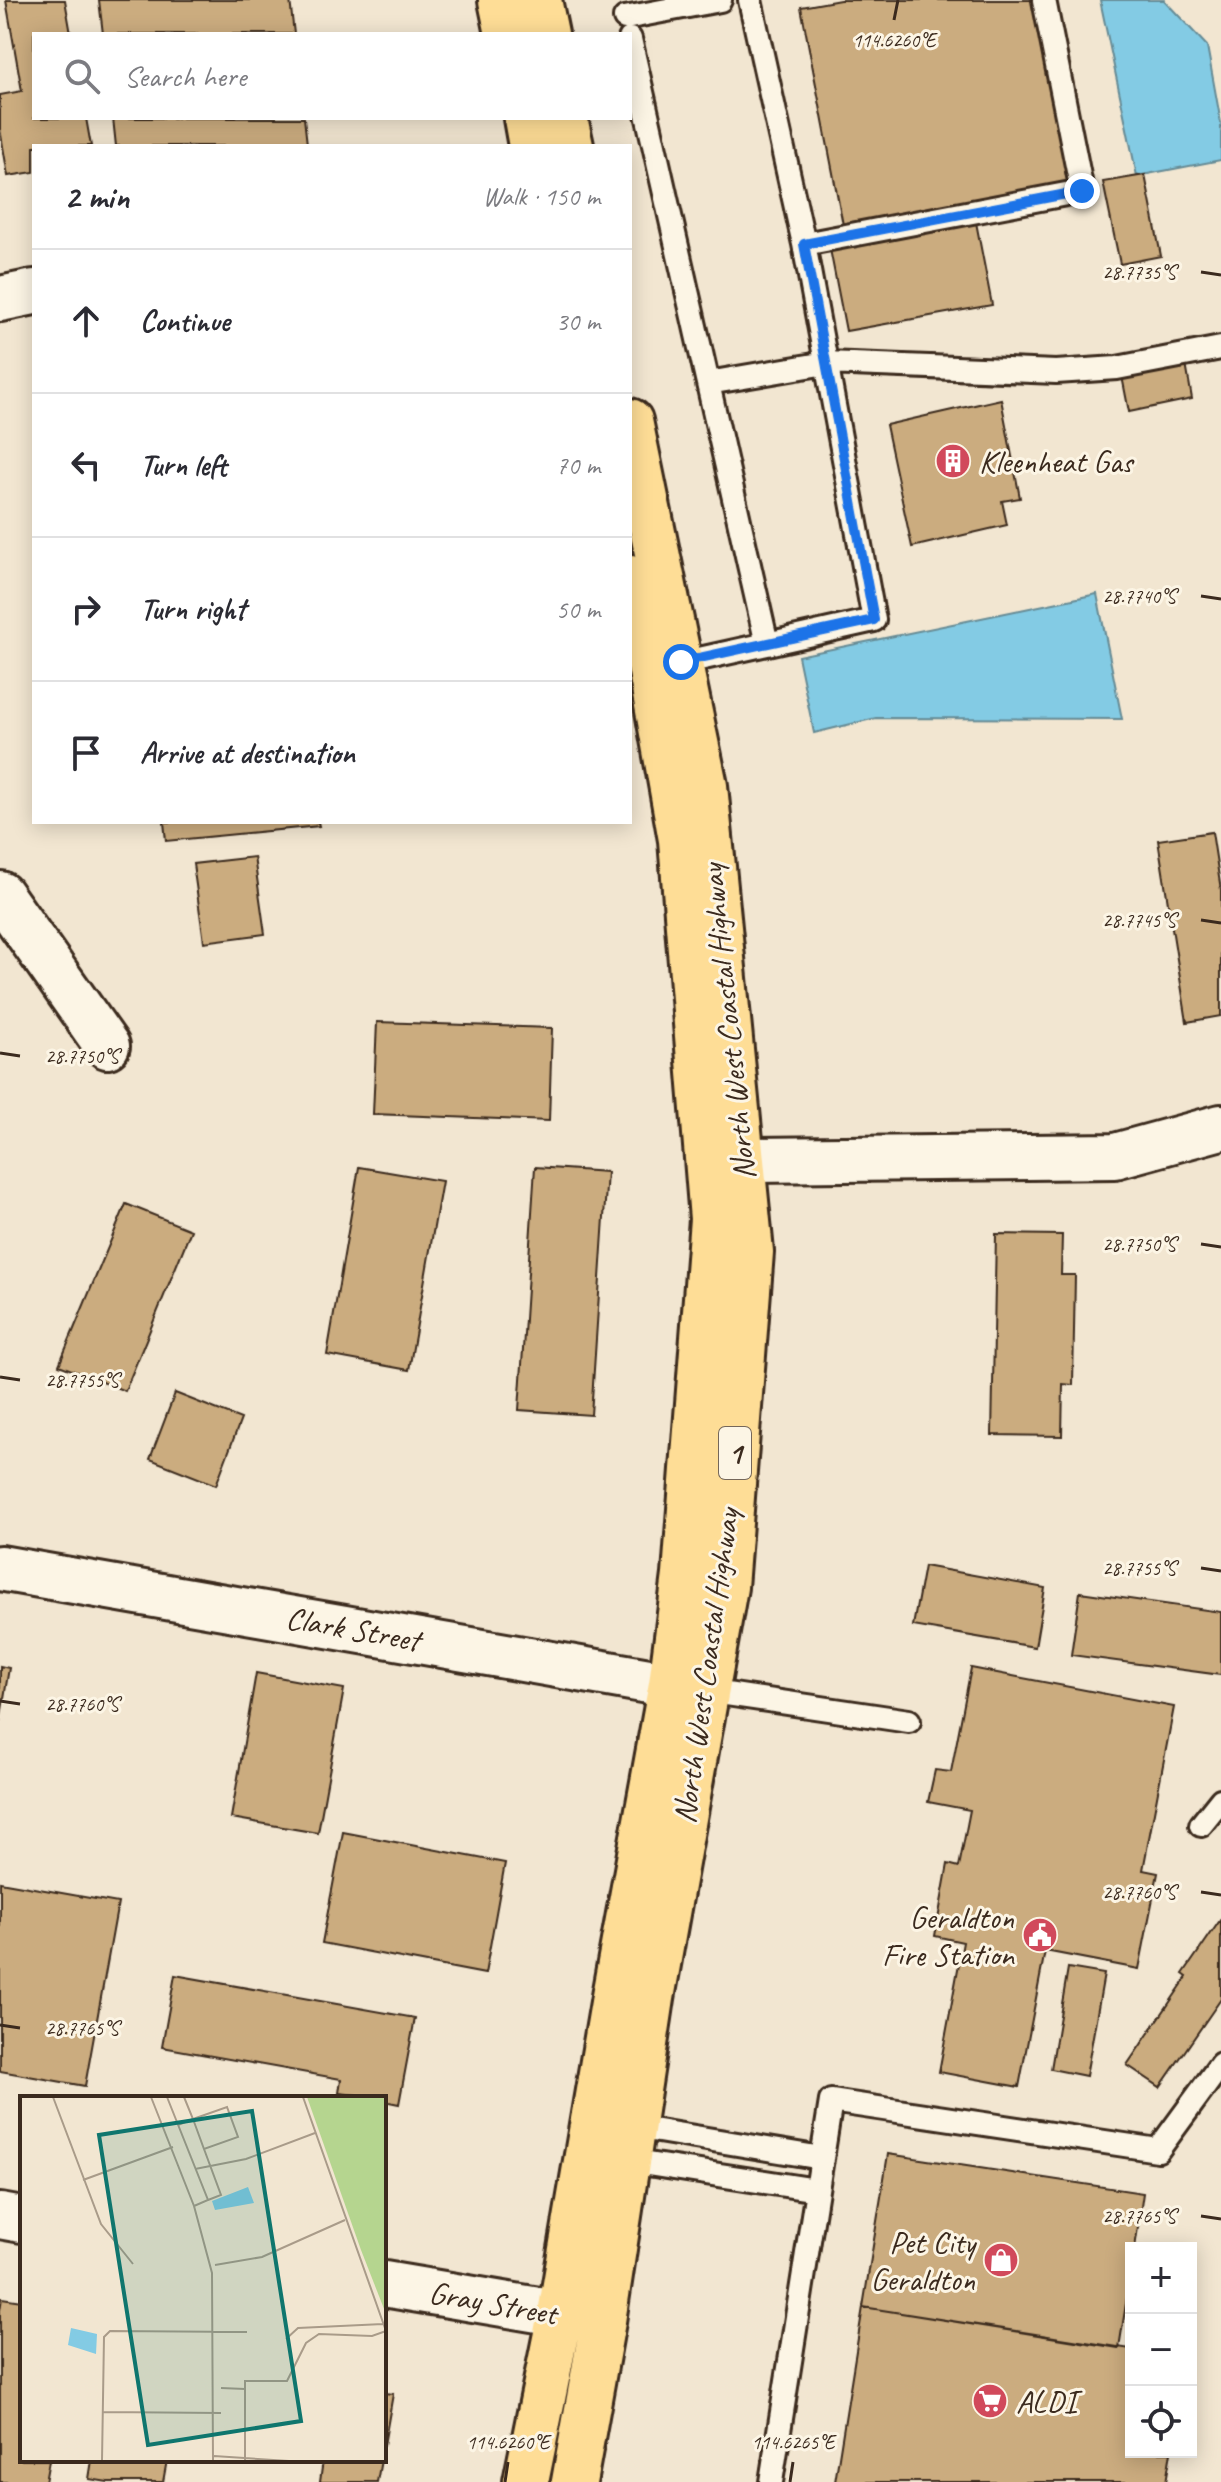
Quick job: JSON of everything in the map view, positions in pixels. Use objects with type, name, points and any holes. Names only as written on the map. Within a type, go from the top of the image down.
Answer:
[{"type":"highway","points":[[501,0],[508,32]]},
{"type":"highway","points":[[539,0],[546,32]]},
{"type":"highway","points":[[526,120],[531,144]]},
{"type":"highway","points":[[565,120],[571,144]]},
{"type":"highway","name":"North West Coastal Highway","points":[[574,2482],[631,2144],[652,1998],[689,1688],[685,1575],[712,1219],[666,667],[632,435]]},
{"type":"highway","name":"North West Coastal Highway","points":[[526,2482],[560,2314],[615,1991],[689,1688],[725,1587],[751,1252],[705,786],[666,667],[632,583]]},
{"type":"street","points":[[0,299],[32,292]]},
{"type":"street","points":[[0,894],[107,1046]]},
{"type":"street","points":[[742,1160],[1115,1156],[1221,1127]]},
{"type":"street","name":"Clark Street","points":[[0,1568],[689,1688]]},
{"type":"street","points":[[0,2216],[20,2220]]},
{"type":"street","name":"Gray Street","points":[[386,2284],[603,2321]]},
{"type":"lane","points":[[626,23],[720,0]]},
{"type":"lane","points":[[666,667],[874,620],[804,244],[750,0]]},
{"type":"lane","points":[[804,244],[1082,191],[1044,0]]},
{"type":"lane","points":[[632,49],[767,644]]},
{"type":"lane","points":[[708,383],[826,363],[1056,372],[1117,368],[1221,348]]},
{"type":"lane","points":[[689,1688],[909,1721]]},
{"type":"lane","points":[[1201,1825],[1221,1800]]},
{"type":"lane","points":[[771,2482],[831,2101],[1158,2150],[1221,2064]]},
{"type":"lane","points":[[631,2144],[822,2158]]},
{"type":"lane","points":[[631,2144],[817,2190]]},
{"type":"water","points":[[1100,0],[1164,0],[1207,46],[1221,123],[1221,160],[1137,176]]},
{"type":"water","points":[[1097,594],[1122,719],[876,718],[814,733],[798,656]]},
{"type":"building","points":[[6,0],[65,0],[71,32],[32,32],[32,120],[86,120],[91,144],[32,144],[32,172],[8,176],[0,129],[0,95],[22,91]]},
{"type":"building","points":[[99,0],[290,0],[294,32],[103,32]]},
{"type":"building","points":[[840,0],[1034,0],[1069,185],[843,225],[801,7]]},
{"type":"building","points":[[113,120],[304,120],[307,144],[116,144]]},
{"type":"building","points":[[1145,175],[1161,256],[1120,264],[1103,182]]},
{"type":"building","points":[[975,217],[992,305],[846,331],[829,244]]},
{"type":"building","points":[[1185,358],[1192,399],[1129,412],[1121,371]]},
{"type":"building","name":"Kleenheat Gas","points":[[1001,399],[1020,498],[1002,501],[1007,525],[912,547],[886,425]]},
{"type":"building","points":[[164,824],[319,826],[166,841]]},
{"type":"building","points":[[1212,832],[1221,890],[1221,1016],[1187,1022],[1158,840]]},
{"type":"building","points":[[254,857],[265,934],[204,942],[193,864]]},
{"type":"building","points":[[377,1022],[552,1028],[549,1121],[373,1114]]},
{"type":"building","points":[[359,1167],[442,1181],[409,1370],[327,1355]]},
{"type":"building","points":[[535,1167],[607,1172],[591,1415],[519,1410]]},
{"type":"building","points":[[126,1204],[191,1230],[125,1391],[59,1365]]},
{"type":"building","points":[[996,1234],[1062,1235],[1061,1275],[1075,1275],[1073,1385],[1063,1384],[1062,1436],[992,1435]]},
{"type":"building","points":[[175,1393],[241,1419],[216,1485],[150,1459]]},
{"type":"building","points":[[924,1566],[1045,1588],[1035,1647],[913,1626]]},
{"type":"building","points":[[1080,1592],[1221,1612],[1221,1675],[1071,1655]]},
{"type":"building","points":[[0,1666],[9,1668],[0,1722]]},
{"type":"building","points":[[971,1668],[1174,1707],[1143,1870],[1158,1873],[1139,1969],[1045,1951],[1019,2087],[939,2072],[963,1942],[935,1936],[948,1864],[959,1867],[970,1810],[928,1802],[935,1770],[951,1772]]},
{"type":"building","points":[[256,1673],[344,1689],[318,1833],[231,1818]]},
{"type":"building","points":[[343,1832],[505,1863],[485,1974],[322,1943]]},
{"type":"building","points":[[0,1882],[118,1903],[85,2086],[0,2071]]},
{"type":"building","points":[[1221,1919],[1221,1999],[1160,2087],[1127,2065],[1187,1977],[1183,1974]]},
{"type":"building","points":[[1068,1968],[1104,1974],[1086,2076],[1051,2069]]},
{"type":"building","points":[[175,1975],[415,2018],[399,2104],[386,2101],[386,2096],[339,2093],[341,2079],[162,2047]]},
{"type":"building","name":"Pet City Geraldton","points":[[888,2154],[1143,2193],[1136,2242],[1125,2242],[1125,2310],[1119,2348],[863,2307]]},
{"type":"building","points":[[2,2298],[20,2301],[20,2462],[49,2462],[45,2482],[0,2482]]},
{"type":"building","name":"ALDI","points":[[863,2307],[1125,2348],[1125,2458],[1170,2458],[1166,2482],[835,2482]]},
{"type":"building","points":[[386,2393],[393,2394],[386,2434]]},
{"type":"building","points":[[92,2462],[167,2462],[163,2482],[89,2479]]},
{"type":"building","points":[[323,2462],[381,2462],[377,2482],[320,2482]]},
{"type":"place","name":"Kleenheat Gas","points":[[953,461]]},
{"type":"place","name":"Geraldton Fire Station","points":[[1040,1935]]},
{"type":"place","name":"Pet City Geraldton","points":[[1001,2260]]},
{"type":"place","name":"ALDI","points":[[990,2401]]},
{"type":"route","points":[[681,662],[874,620],[804,244],[1082,191]]}]
